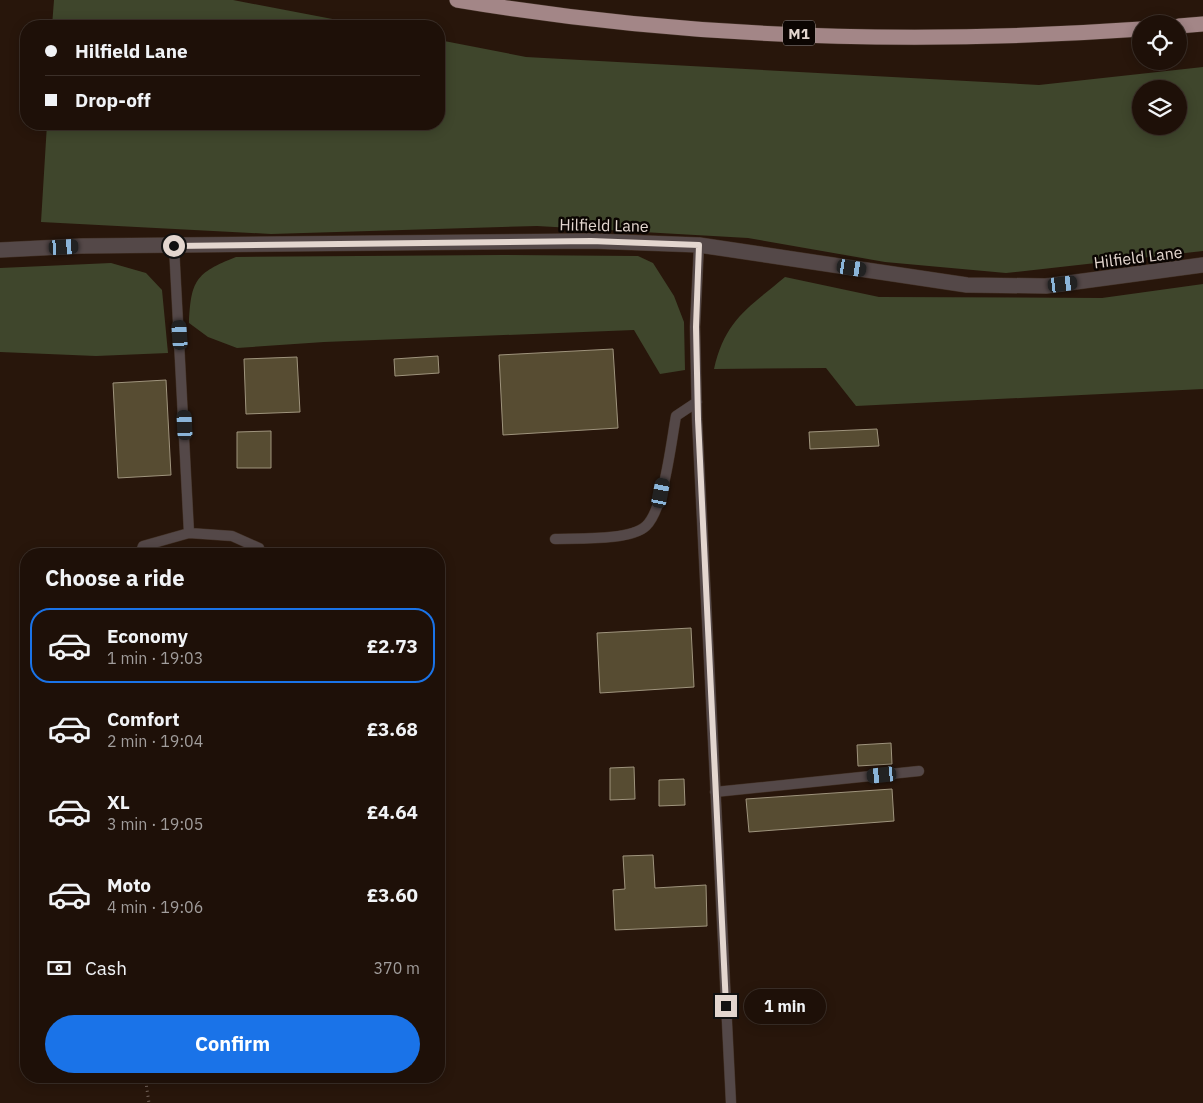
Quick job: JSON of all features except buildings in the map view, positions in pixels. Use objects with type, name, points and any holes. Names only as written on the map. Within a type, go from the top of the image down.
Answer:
[{"type":"highway","name":"M1","points":[[458,0],[603,19],[680,26],[834,35],[958,36],[1075,34],[1132,30]]},
{"type":"highway","points":[[1187,25],[1203,24]]},
{"type":"street","name":"Hilfield Lane","points":[[0,250],[81,246],[591,241],[699,245],[967,285],[1046,286],[1203,265]]},
{"type":"lane","points":[[699,245],[696,327],[697,402],[731,1103]]},
{"type":"lane","points":[[174,246],[189,533]]},
{"type":"lane","points":[[555,539],[616,537],[645,527],[658,508],[676,416],[697,402]]},
{"type":"lane","points":[[142,548],[143,546],[189,533],[232,536],[259,548]]},
{"type":"lane","points":[[715,792],[919,771]]},
{"type":"path","points":[[146,1083],[149,1103]]},
{"type":"green space","points":[[54,0],[233,0],[338,20],[52,20]]},
{"type":"green space","points":[[445,41],[526,57],[1039,85],[1203,67],[1203,251],[1006,273],[885,262],[748,238],[537,226],[271,234],[41,222],[47,130],[445,130]]},
{"type":"green space","points":[[638,256],[653,263],[674,296],[684,322],[685,370],[660,374],[634,330],[324,342],[237,348],[208,337],[189,323],[191,297],[198,280],[212,268],[236,257]]},
{"type":"green space","points":[[111,263],[146,273],[162,290],[168,353],[96,356],[0,352],[0,268]]},
{"type":"green space","points":[[785,277],[879,297],[1102,298],[1203,284],[1203,389],[856,406],[826,368],[714,369],[725,338],[740,316]]},
{"type":"route","points":[[174,246],[591,241],[699,245],[696,327],[698,419],[704,530],[703,562],[726,1006]]}]
